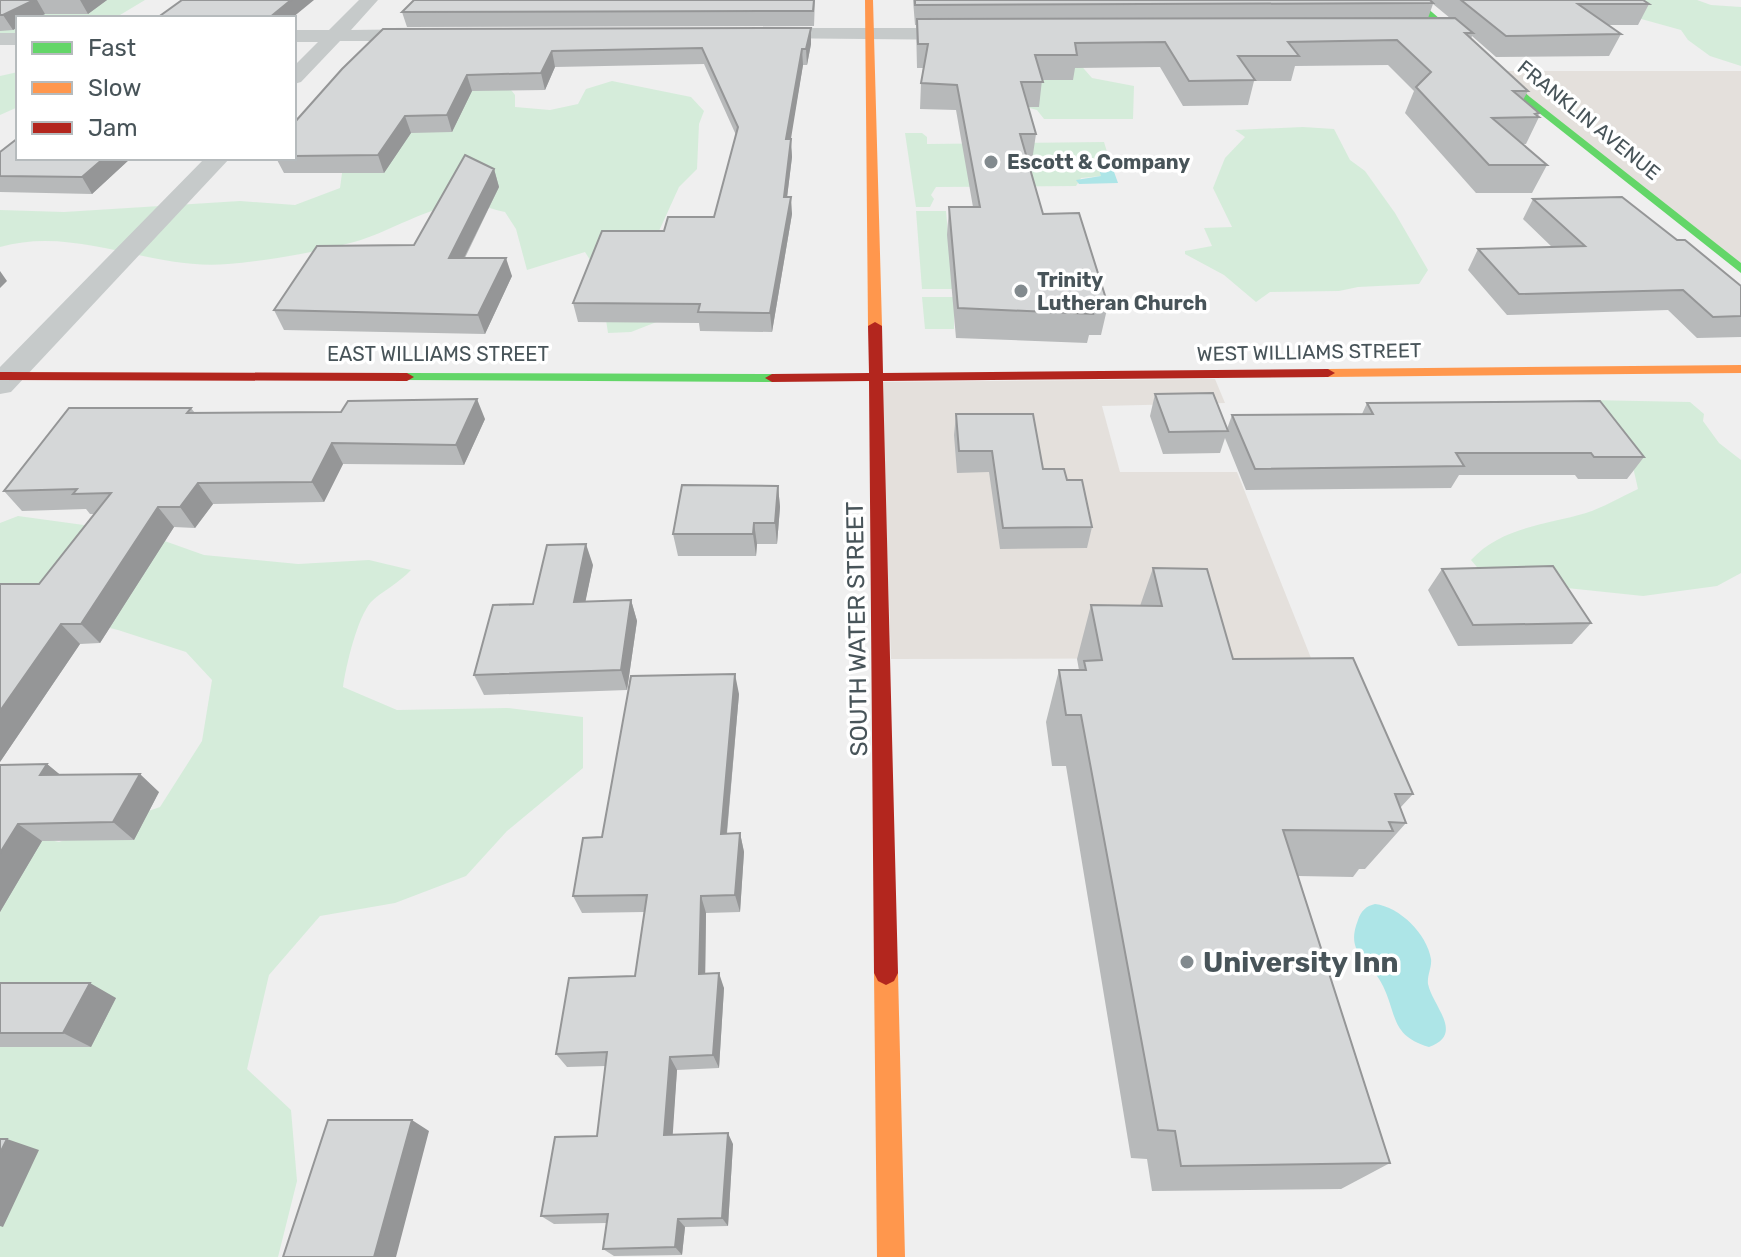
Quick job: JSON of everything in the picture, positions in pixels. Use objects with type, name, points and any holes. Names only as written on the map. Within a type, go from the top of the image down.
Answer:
[{"type":"street","points":[[296,76],[369,0]]},
{"type":"street","name":"SOUTH WATER STREET","points":[[869,0],[891,1257]]},
{"type":"street","name":"FRANKLIN AVENUE","points":[[1413,0],[1527,99],[1741,269]]},
{"type":"street","points":[[1428,33],[1449,33]]},
{"type":"street","points":[[730,34],[994,34]]},
{"type":"street","points":[[296,36],[444,35]]},
{"type":"street","points":[[3,379],[216,160]]},
{"type":"street","name":"WEST WILLIAMS STREET","points":[[877,378],[1741,369]]},
{"type":"street","name":"EAST WILLIAMS STREET","points":[[3,379],[877,378]]},
{"type":"shaded area","points":[[1496,71],[1741,71],[1741,264]]},
{"type":"shaded area","points":[[1215,379],[1225,403],[1102,406],[1120,472],[1237,472],[1311,658],[891,659],[881,382]]},
{"type":"green space","points":[[5,0],[145,0],[118,16],[16,16],[16,33],[0,33],[0,3]]},
{"type":"green space","points":[[1443,0],[1697,0],[1711,5],[1741,7],[1741,66],[1710,56],[1688,40],[1681,30],[1616,12]]},
{"type":"green space","points":[[1070,53],[1092,78],[1134,86],[1133,119],[1044,119],[1037,110],[960,89]]},
{"type":"green space","points":[[16,72],[16,108],[0,115],[0,76]]},
{"type":"green space","points":[[501,77],[515,95],[515,107],[550,110],[578,104],[586,89],[612,81],[691,97],[704,111],[699,124],[697,169],[679,187],[654,242],[682,312],[631,332],[608,333],[599,274],[585,252],[527,270],[516,229],[505,212],[473,204],[435,210],[368,238],[339,246],[228,264],[171,261],[57,241],[0,247],[0,210],[64,212],[240,201],[295,205],[340,188],[343,166],[390,122]]},
{"type":"green space","points":[[1334,129],[1350,160],[1365,171],[1395,213],[1428,270],[1419,284],[1339,291],[1270,292],[1256,302],[1224,275],[1185,254],[1185,251],[1212,246],[1204,228],[1232,227],[1213,188],[1225,158],[1245,137],[1235,130]]},
{"type":"green space","points":[[905,133],[922,133],[927,137],[927,144],[1104,142],[1108,155],[1104,154],[1101,176],[1081,178],[1076,186],[936,187],[931,195],[934,199],[930,207],[916,207]]},
{"type":"green space","points":[[916,211],[946,211],[953,289],[922,289]]},
{"type":"green space","points":[[922,297],[954,297],[954,329],[925,329]]},
{"type":"green space","points":[[1588,400],[1690,402],[1704,414],[1703,421],[1719,443],[1741,460],[1741,573],[1717,586],[1643,596],[1510,582],[1482,573],[1471,560],[1496,540],[1524,529],[1586,513],[1638,489],[1633,467],[1598,430]]},
{"type":"green space","points":[[18,516],[142,533],[204,555],[298,564],[369,560],[411,570],[375,598],[366,609],[353,643],[343,687],[397,710],[507,708],[583,717],[583,768],[507,831],[466,876],[395,903],[320,916],[269,975],[247,1069],[291,1110],[297,1181],[278,1257],[0,1257],[0,828],[59,842],[160,807],[202,741],[212,680],[186,652],[61,616],[0,585],[0,523]]},
{"type":"water","points":[[1095,155],[1108,155],[1118,183],[1079,184],[1076,180],[1101,176]]},
{"type":"water","points":[[1375,904],[1403,916],[1418,931],[1428,950],[1431,962],[1428,984],[1446,1027],[1445,1035],[1429,1047],[1401,1031],[1383,986],[1357,949],[1354,941],[1359,917],[1366,908]]},
{"type":"building","points":[[0,0],[34,0],[0,15]]},
{"type":"building","points":[[182,0],[291,0],[271,16],[160,16]]},
{"type":"building","points":[[414,0],[814,0],[813,11],[402,12]]},
{"type":"building","points":[[915,0],[1430,0],[1433,3],[915,5]]},
{"type":"building","points":[[1461,0],[1643,0],[1649,4],[1578,4],[1621,34],[1506,36]]},
{"type":"building","points":[[1455,18],[1473,33],[1465,33],[1528,91],[1513,91],[1539,113],[1535,114],[1539,117],[1492,118],[1547,165],[1489,165],[1416,87],[1431,72],[1397,40],[1288,42],[1299,56],[1238,56],[1255,80],[1189,81],[1165,42],[1075,43],[1077,55],[1035,55],[1043,82],[1021,82],[1036,134],[1020,134],[1043,214],[1079,213],[1108,305],[1090,306],[1093,314],[958,308],[949,207],[980,207],[957,85],[921,83],[928,44],[918,44],[917,19]]},
{"type":"building","points":[[811,28],[806,49],[802,49],[786,139],[791,139],[784,197],[791,197],[770,313],[698,312],[700,304],[573,303],[602,231],[664,231],[668,217],[714,217],[738,127],[702,48],[552,51],[541,73],[467,75],[447,115],[405,116],[378,155],[296,156],[296,121],[383,29]]},
{"type":"building","points":[[16,140],[16,160],[102,160],[82,177],[0,176],[0,152]]},
{"type":"building","points":[[465,155],[494,169],[449,258],[506,258],[478,315],[274,310],[317,246],[414,245]]},
{"type":"building","points":[[1622,197],[1677,240],[1685,240],[1741,286],[1741,316],[1713,317],[1683,290],[1519,294],[1478,249],[1585,246],[1533,199]]},
{"type":"building","points":[[1213,393],[1228,431],[1169,432],[1155,394]]},
{"type":"building","points":[[477,399],[456,445],[332,443],[312,482],[198,483],[180,507],[158,507],[81,624],[61,624],[0,711],[0,584],[39,584],[111,493],[73,494],[77,489],[4,491],[69,408],[191,408],[187,413],[341,412],[348,401]]},
{"type":"building","points":[[1600,401],[1644,457],[1594,457],[1591,453],[1456,453],[1464,466],[1255,469],[1232,415],[1373,414],[1367,403]]},
{"type":"building","points":[[956,414],[1033,414],[1043,469],[1064,469],[1067,480],[1082,480],[1092,527],[1003,528],[992,451],[959,451]]},
{"type":"building","points":[[682,485],[778,486],[775,523],[754,523],[753,534],[673,534]]},
{"type":"building","points":[[586,544],[574,602],[631,600],[621,670],[474,675],[493,605],[533,604],[547,545]]},
{"type":"building","points":[[1553,566],[1591,623],[1473,625],[1442,569]]},
{"type":"building","points":[[1153,568],[1207,569],[1233,659],[1353,658],[1413,794],[1395,794],[1406,823],[1389,822],[1393,831],[1283,830],[1390,1163],[1181,1166],[1175,1131],[1158,1130],[1081,715],[1066,715],[1059,670],[1086,670],[1084,661],[1102,660],[1091,605],[1162,606]]},
{"type":"building","points":[[735,674],[721,834],[740,833],[735,895],[701,896],[699,974],[719,973],[713,1055],[670,1057],[664,1135],[728,1133],[722,1218],[678,1219],[675,1247],[603,1249],[608,1214],[541,1216],[555,1137],[597,1136],[607,1052],[556,1054],[569,978],[635,976],[647,895],[573,896],[583,838],[602,837],[631,676]]},
{"type":"building","points":[[47,764],[40,775],[140,774],[113,822],[18,824],[0,853],[0,765]]},
{"type":"building","points":[[0,983],[90,983],[63,1033],[0,1033]]},
{"type":"building","points":[[328,1120],[412,1120],[374,1257],[283,1257]]},
{"type":"building","points":[[0,1139],[7,1139],[0,1153]]},
{"type":"traffic: fast","points":[[1413,0],[1527,99],[1741,269]]},
{"type":"traffic: fast","points":[[407,377],[772,378]]},
{"type":"traffic: slow","points":[[869,0],[875,326]]},
{"type":"traffic: slow","points":[[1328,373],[1741,369]]},
{"type":"traffic: slow","points":[[886,973],[891,1257]]},
{"type":"traffic: jam","points":[[875,326],[886,973]]},
{"type":"traffic: jam","points":[[772,378],[1328,373]]},
{"type":"traffic: jam","points":[[0,376],[407,377]]},
{"type":"place","name":"Escott & Company","points":[[991,162]]},
{"type":"place","name":"Trinity Lutheran Church","points":[[1021,291]]},
{"type":"place","name":"University Inn","points":[[1187,962]]}]
